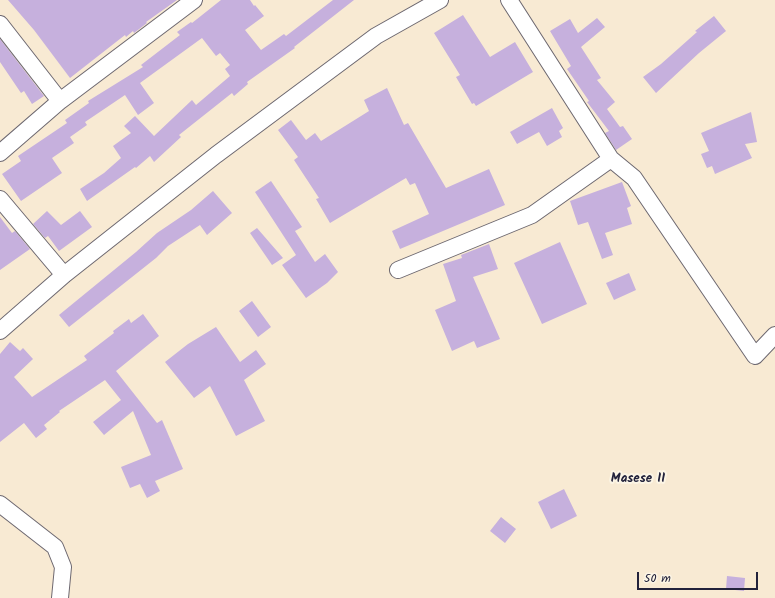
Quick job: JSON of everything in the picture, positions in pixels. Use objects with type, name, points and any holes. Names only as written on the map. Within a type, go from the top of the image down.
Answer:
[{"type":"street","points":[[0,153],[60,101],[194,0]]},
{"type":"street","points":[[0,331],[64,275],[216,155],[376,36],[440,0]]},
{"type":"street","points":[[509,0],[611,159],[634,178],[755,356],[775,335]]},
{"type":"street","points":[[0,24],[60,101]]},
{"type":"street","points":[[398,270],[532,215],[611,159]]},
{"type":"street","points":[[0,199],[64,275]]},
{"type":"street","points":[[0,504],[55,547],[63,567],[60,598]]},
{"type":"building","points":[[8,0],[177,0],[146,22],[147,23],[134,33],[133,31],[126,37],[125,35],[70,78],[34,30]]},
{"type":"building","points":[[221,0],[250,0],[264,16],[245,30],[261,50],[284,34],[286,36],[333,0],[354,0],[294,47],[295,48],[247,82],[248,84],[234,96],[232,93],[179,135],[181,137],[154,162],[150,156],[136,168],[135,167],[87,201],[80,189],[104,173],[121,158],[113,146],[131,133],[124,126],[135,116],[154,136],[192,100],[196,105],[230,76],[225,69],[230,65],[220,53],[216,56],[202,38],[140,83],[154,103],[138,115],[125,95],[85,122],[87,125],[70,137],[74,143],[52,158],[62,173],[21,201],[2,174],[21,161],[18,156],[67,123],[65,120],[89,103],[88,101],[143,67],[141,65],[180,35],[177,32],[191,22],[192,23]]},
{"type":"building","points":[[463,15],[490,57],[515,42],[533,72],[476,106],[474,103],[472,104],[456,77],[460,75],[434,33]]},
{"type":"building","points":[[714,16],[726,31],[699,53],[656,93],[643,77],[661,64],[697,32],[695,31]]},
{"type":"building","points":[[597,18],[605,27],[581,47],[601,78],[597,80],[615,102],[607,109],[620,127],[623,126],[632,139],[616,150],[605,133],[609,131],[587,102],[589,101],[567,69],[571,66],[550,31],[570,19],[578,33]]},
{"type":"building","points":[[0,39],[44,96],[32,104],[24,91],[21,93],[0,62]]},
{"type":"building","points":[[387,88],[404,125],[408,123],[446,188],[489,169],[505,205],[400,249],[392,231],[429,214],[415,183],[410,185],[406,178],[330,223],[316,199],[319,198],[294,160],[298,157],[278,130],[291,120],[306,140],[315,133],[321,141],[369,111],[364,100]]},
{"type":"building","points":[[552,108],[563,128],[559,131],[562,137],[547,146],[539,132],[517,144],[510,132]]},
{"type":"building","points":[[751,112],[757,142],[745,144],[752,158],[715,174],[712,166],[707,168],[701,154],[709,151],[701,133]]},
{"type":"building","points":[[271,181],[302,227],[295,231],[315,262],[325,254],[338,272],[327,283],[306,298],[282,265],[296,255],[255,192]]},
{"type":"building","points":[[622,182],[631,206],[627,208],[632,224],[605,233],[613,255],[602,259],[588,222],[578,225],[570,201]]},
{"type":"building","points":[[213,191],[232,213],[207,235],[200,225],[168,246],[156,258],[69,327],[59,315],[157,233],[191,210]]},
{"type":"building","points":[[47,211],[61,225],[80,211],[92,227],[59,251],[48,236],[45,238],[33,224]]},
{"type":"building","points":[[0,217],[12,233],[15,231],[30,249],[0,270]]},
{"type":"building","points":[[257,228],[283,258],[272,265],[250,233]]},
{"type":"building","points":[[560,242],[587,304],[542,324],[514,263]]},
{"type":"building","points":[[489,244],[498,269],[473,277],[500,339],[477,348],[474,341],[452,351],[435,310],[456,301],[443,264],[462,258],[461,255]]},
{"type":"building","points":[[629,273],[636,290],[614,300],[606,283]]},
{"type":"building","points":[[252,301],[271,327],[258,337],[239,311]]},
{"type":"building","points":[[143,314],[159,336],[116,371],[157,423],[162,420],[183,469],[155,481],[160,491],[147,498],[140,484],[130,488],[121,467],[151,455],[133,411],[104,435],[93,422],[121,400],[105,380],[59,411],[60,412],[44,425],[47,429],[36,438],[24,423],[0,442],[0,354],[10,342],[20,351],[23,348],[33,359],[14,377],[32,397],[87,360],[84,356],[114,333],[113,331],[129,319],[131,323]]},
{"type":"building","points":[[216,327],[240,362],[256,350],[266,364],[244,380],[265,421],[236,436],[210,386],[194,398],[165,362],[188,344]]},
{"type":"building","points":[[564,489],[577,516],[551,529],[538,502]]},
{"type":"building","points":[[501,517],[516,529],[505,543],[490,531]]},
{"type":"building","points":[[727,576],[745,578],[744,591],[726,589]]},
{"type":"district","name":"Masese II","points":[[638,480]]}]
